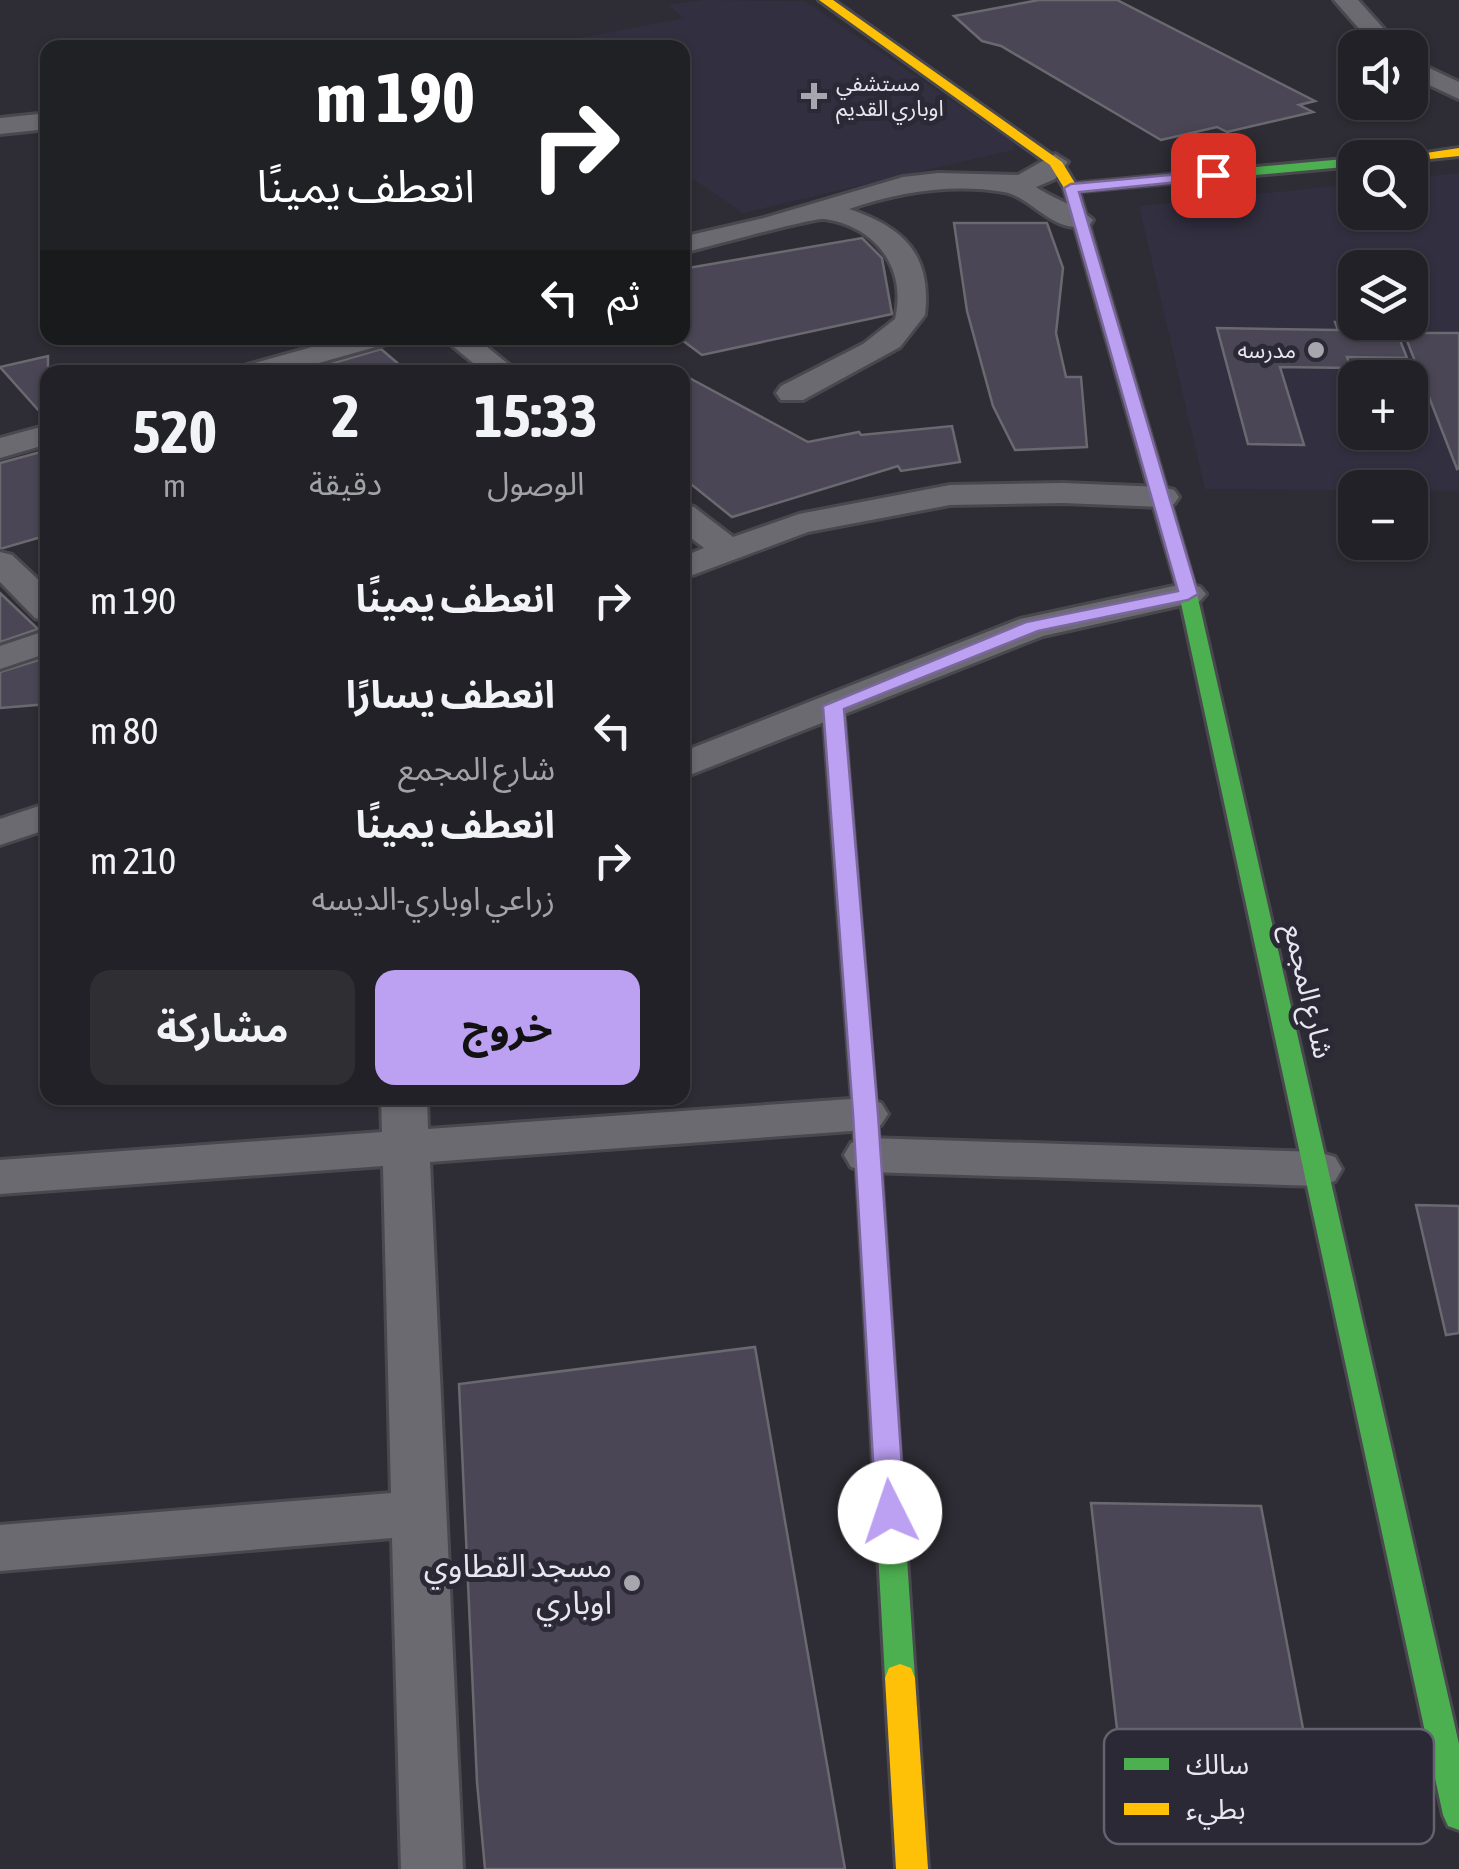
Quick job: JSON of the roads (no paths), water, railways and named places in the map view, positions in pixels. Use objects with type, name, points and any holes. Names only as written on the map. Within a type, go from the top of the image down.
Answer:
[{"type":"street","points":[[690,243],[912,183],[965,180],[1012,184],[1047,174],[1055,162],[824,0]]},
{"type":"street","points":[[1346,0],[1373,30]]},
{"type":"street","points":[[1428,76],[1459,92]]},
{"type":"street","points":[[0,126],[40,122]]},
{"type":"street","points":[[1428,155],[1458,152]]},
{"type":"street","name":"شارع المجمع","points":[[1055,162],[1071,188],[1188,594],[1318,1169],[1444,1683],[1459,1815]]},
{"type":"street","points":[[1071,188],[1338,164]]},
{"type":"street","points":[[1012,184],[1032,200],[1079,220]]},
{"type":"street","points":[[792,394],[884,342],[910,317],[907,261],[898,244],[876,230],[824,209]]},
{"type":"street","points":[[280,365],[350,345]]},
{"type":"street","points":[[470,345],[494,365]]},
{"type":"street","points":[[0,448],[40,436]]},
{"type":"street","points":[[690,566],[799,524],[950,495],[1062,493],[1162,497]]},
{"type":"street","points":[[690,520],[729,551]]},
{"type":"street","points":[[0,562],[40,602]]},
{"type":"street","points":[[690,763],[1032,626],[1188,594]]},
{"type":"street","points":[[0,658],[40,644]]},
{"type":"street","points":[[833,706],[867,1135],[912,1869]]},
{"type":"street","points":[[0,833],[40,818]]},
{"type":"street","points":[[0,1177],[404,1123],[867,1135],[1318,1169]]},
{"type":"street","points":[[404,1123],[432,1869]]},
{"type":"street","points":[[0,1548],[419,1513]]},
{"type":"place","name":"مستشفي اوباري القديم","points":[[814,96]]},
{"type":"place","name":"مدرسه","points":[[1316,350]]},
{"type":"place","name":"مسجد القطاوي اوباري","points":[[632,1583]]}]
